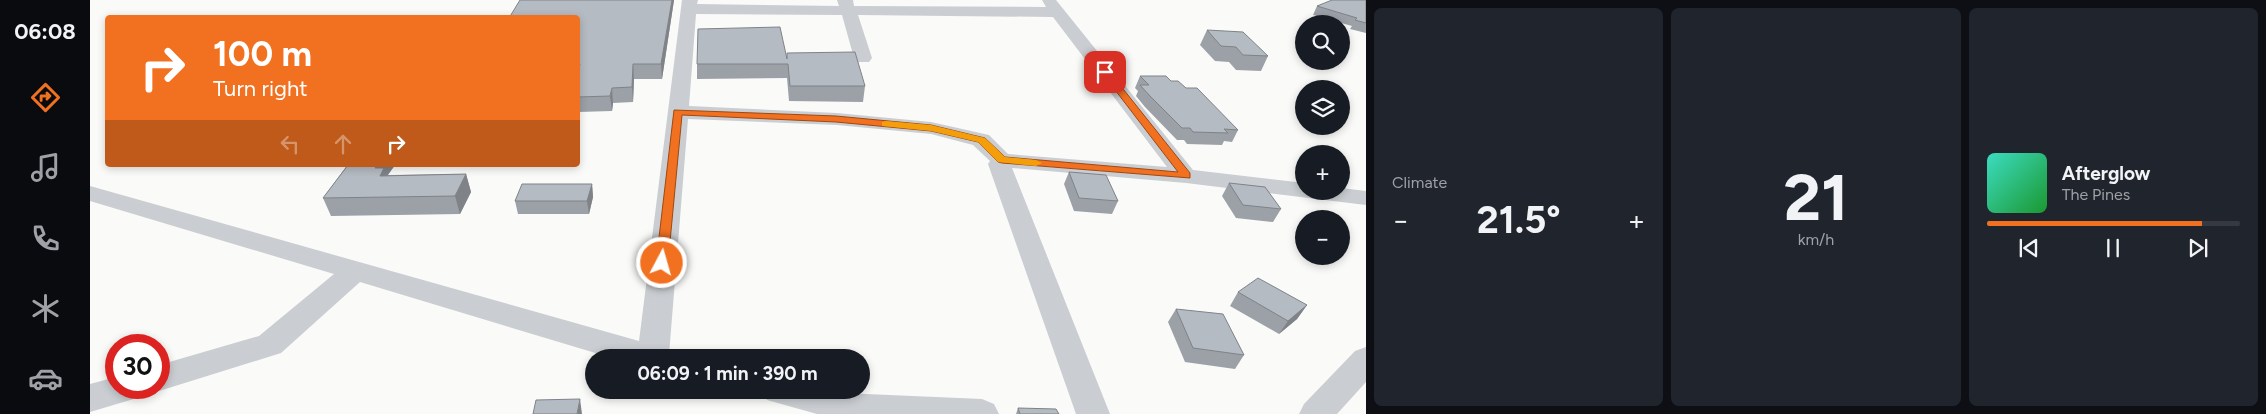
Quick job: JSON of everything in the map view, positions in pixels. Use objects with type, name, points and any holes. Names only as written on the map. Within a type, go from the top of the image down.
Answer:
[{"type":"street","points":[[655,349],[689,5],[1053,6],[1186,176]]},
{"type":"street","points":[[847,5],[863,58]]},
{"type":"street","points":[[678,112],[836,119],[931,128],[981,140],[1002,160],[1186,176],[1295,189]]},
{"type":"street","points":[[1002,160],[999,164],[1093,414]]},
{"type":"street","points":[[90,193],[627,349]]},
{"type":"street","points":[[1350,196],[1366,198]]},
{"type":"street","points":[[170,375],[270,345],[356,270]]},
{"type":"street","points":[[1316,414],[1366,360]]},
{"type":"street","points":[[90,398],[105,394]]},
{"type":"street","points":[[812,399],[843,407],[982,414]]},
{"type":"building","points":[[520,0],[672,0],[661,64],[633,64],[632,87],[612,88],[610,96],[580,97],[580,15],[511,15]]},
{"type":"building","points":[[1332,0],[1366,0],[1366,23],[1355,20],[1357,18],[1350,15],[1317,6]]},
{"type":"building","points":[[780,27],[787,59],[787,53],[855,52],[865,86],[790,86],[788,64],[697,64],[698,29]]},
{"type":"building","points":[[1207,30],[1243,32],[1268,56],[1243,55],[1236,47],[1221,46]]},
{"type":"building","points":[[1140,76],[1166,76],[1171,81],[1178,81],[1186,88],[1197,88],[1238,130],[1224,129],[1228,133],[1193,132],[1190,128],[1182,128],[1140,85],[1149,85]]},
{"type":"building","points":[[346,167],[384,168],[380,176],[466,174],[455,196],[323,198]]},
{"type":"building","points":[[1069,172],[1106,175],[1118,201],[1079,198]]},
{"type":"building","points":[[1229,183],[1265,187],[1281,209],[1243,205]]},
{"type":"building","points":[[522,184],[592,184],[587,201],[515,201]]},
{"type":"building","points":[[1258,278],[1307,305],[1288,321],[1238,292]]},
{"type":"building","points":[[1176,309],[1223,314],[1244,355],[1193,348]]},
{"type":"building","points":[[580,399],[577,414],[533,414],[536,400]]},
{"type":"building","points":[[1018,408],[1056,409],[1059,414],[1020,414]]},
{"type":"slow traffic","points":[[886,124],[931,128],[981,140],[1002,160],[1036,163]]},
{"type":"route","points":[[662,263],[678,112],[836,119],[931,128],[981,140],[1002,160],[1186,176],[1105,72]]}]
